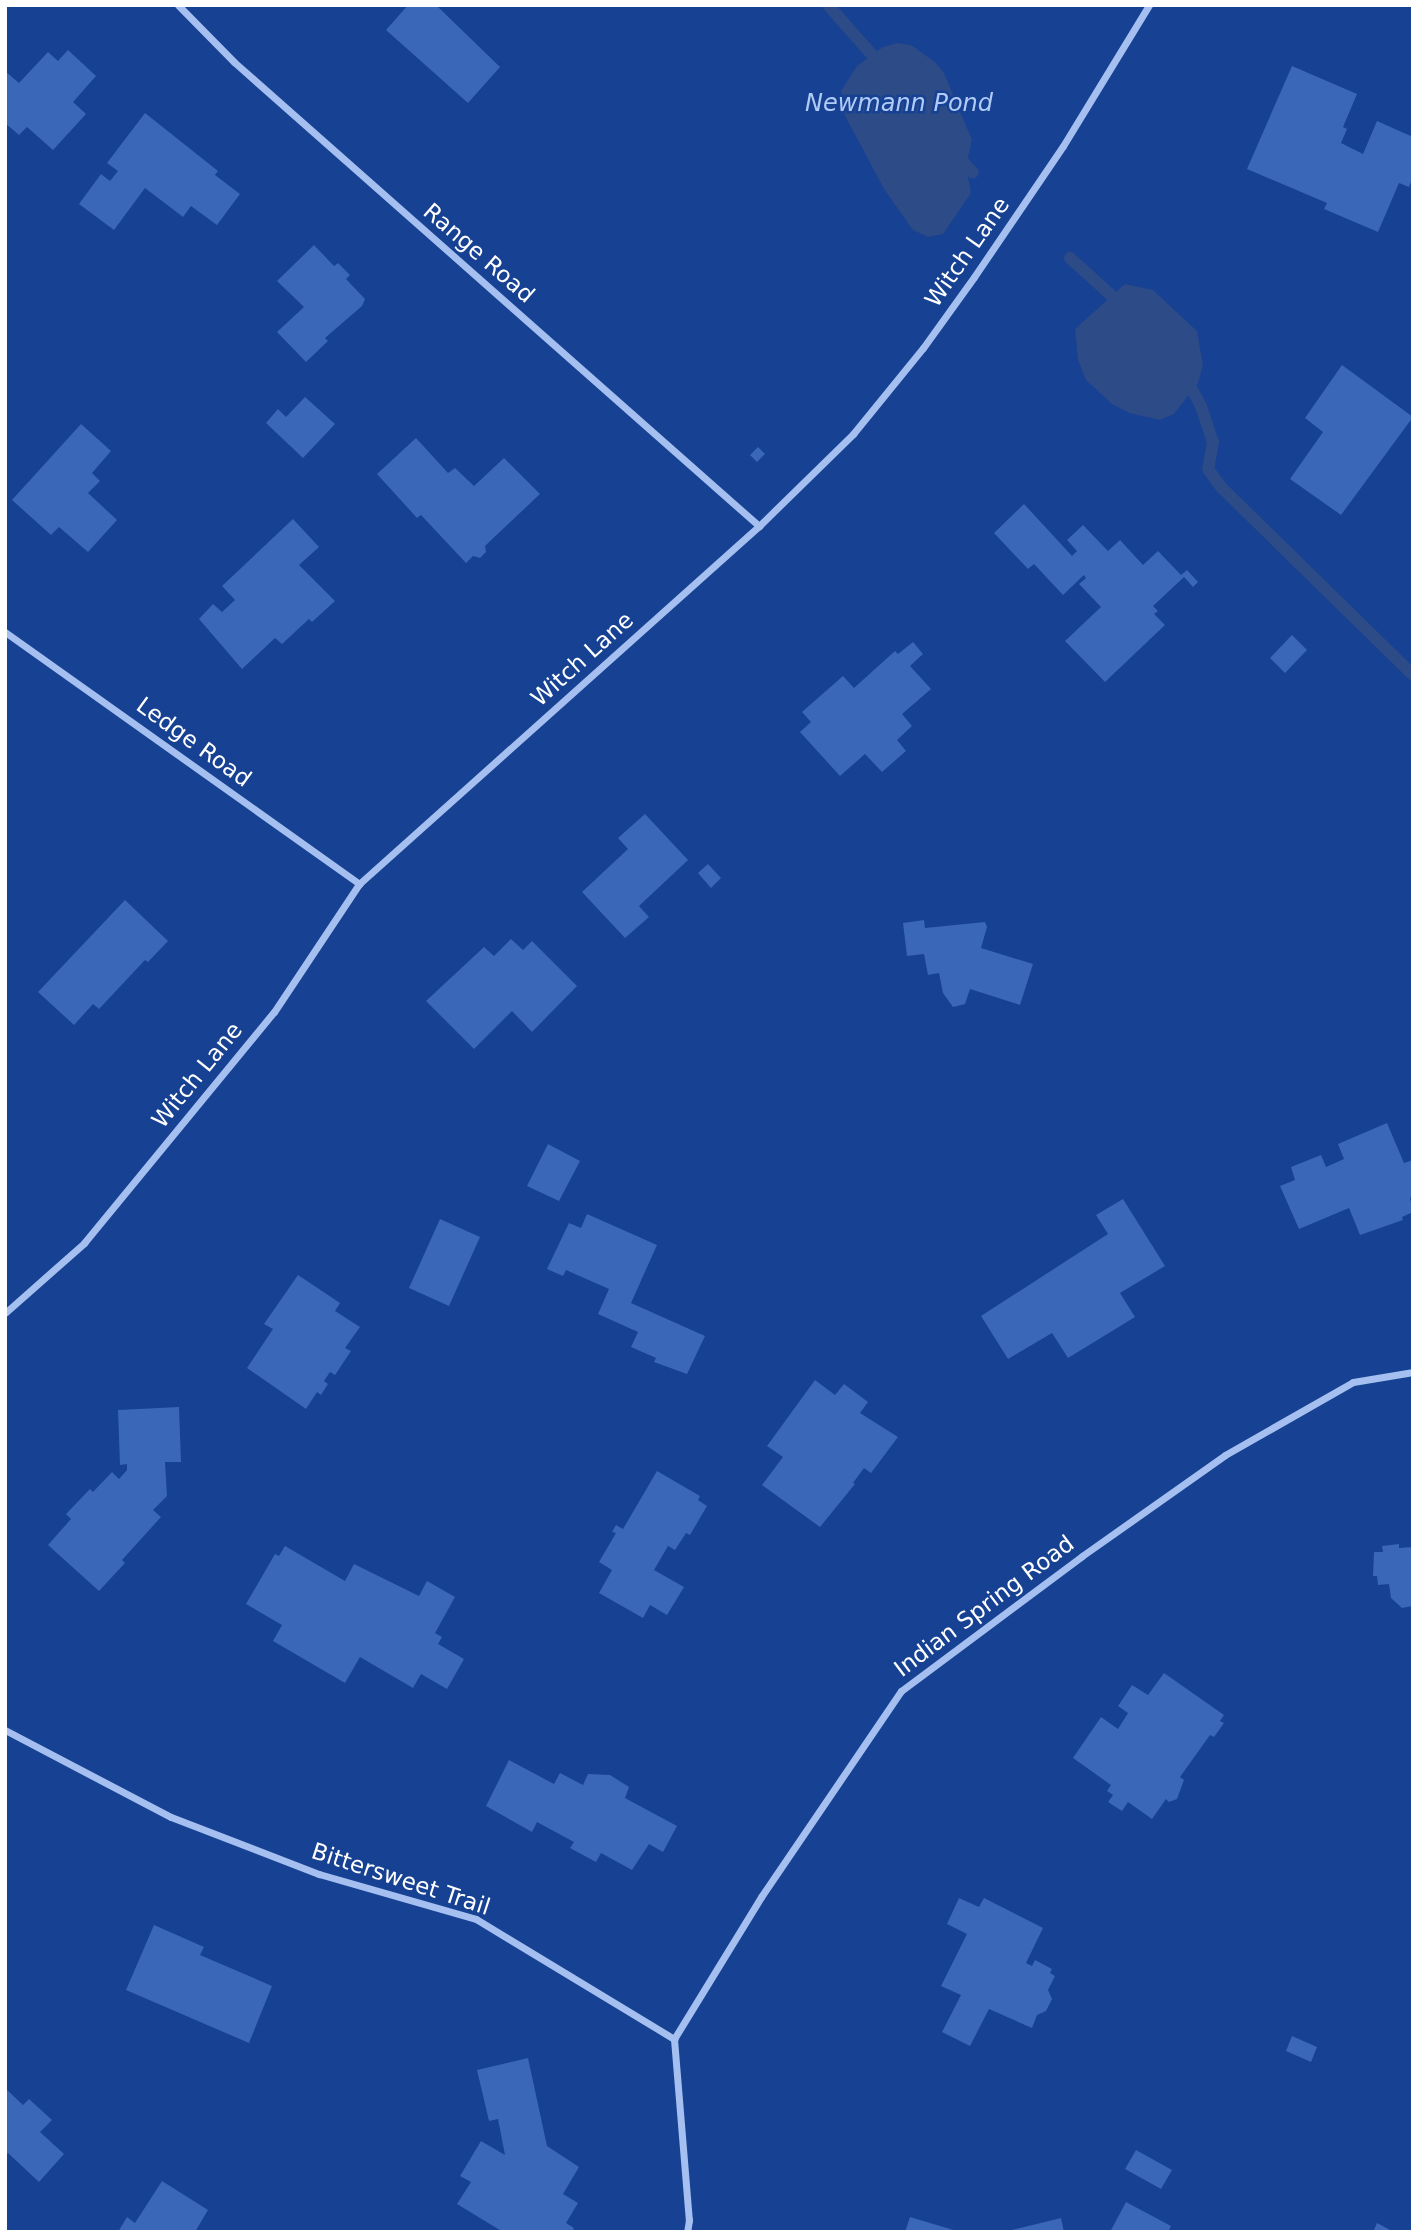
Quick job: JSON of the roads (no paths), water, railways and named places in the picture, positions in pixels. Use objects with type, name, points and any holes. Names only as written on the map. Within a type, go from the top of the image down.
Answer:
[{"type":"street","name":"Range Road","points":[[178,5],[234,62],[759,526]]},
{"type":"street","name":"Witch Lane","points":[[5,1313],[84,1243],[274,1012],[359,884],[759,526],[853,434],[923,348],[1063,146],[1149,5]]},
{"type":"street","name":"Ledge Road","points":[[5,632],[359,884]]},
{"type":"street","name":"Indian Spring Road","points":[[674,2039],[761,1896],[901,1690],[1082,1556],[1226,1455],[1353,1382],[1413,1372]]},
{"type":"street","name":"Bittersweet Trail","points":[[5,1730],[170,1817],[319,1874],[476,1919],[674,2039]]},
{"type":"street","points":[[674,2039],[689,2220],[687,2232]]},
{"type":"water","name":"Newmann Pond","points":[[897,43],[911,45],[935,62],[944,73],[972,140],[966,166],[971,193],[943,234],[928,237],[913,230],[884,189],[842,110],[841,91],[857,66],[883,47]]},
{"type":"water","points":[[1125,284],[1153,290],[1197,331],[1203,365],[1198,383],[1174,414],[1160,420],[1129,413],[1112,404],[1086,380],[1078,360],[1075,329]]},
{"type":"waterway","points":[[828,5],[881,65]]},
{"type":"waterway","points":[[956,154],[973,173]]},
{"type":"waterway","points":[[1070,258],[1122,305]]},
{"type":"waterway","points":[[1186,378],[1201,406],[1213,442],[1208,469],[1222,488],[1413,675]]}]
